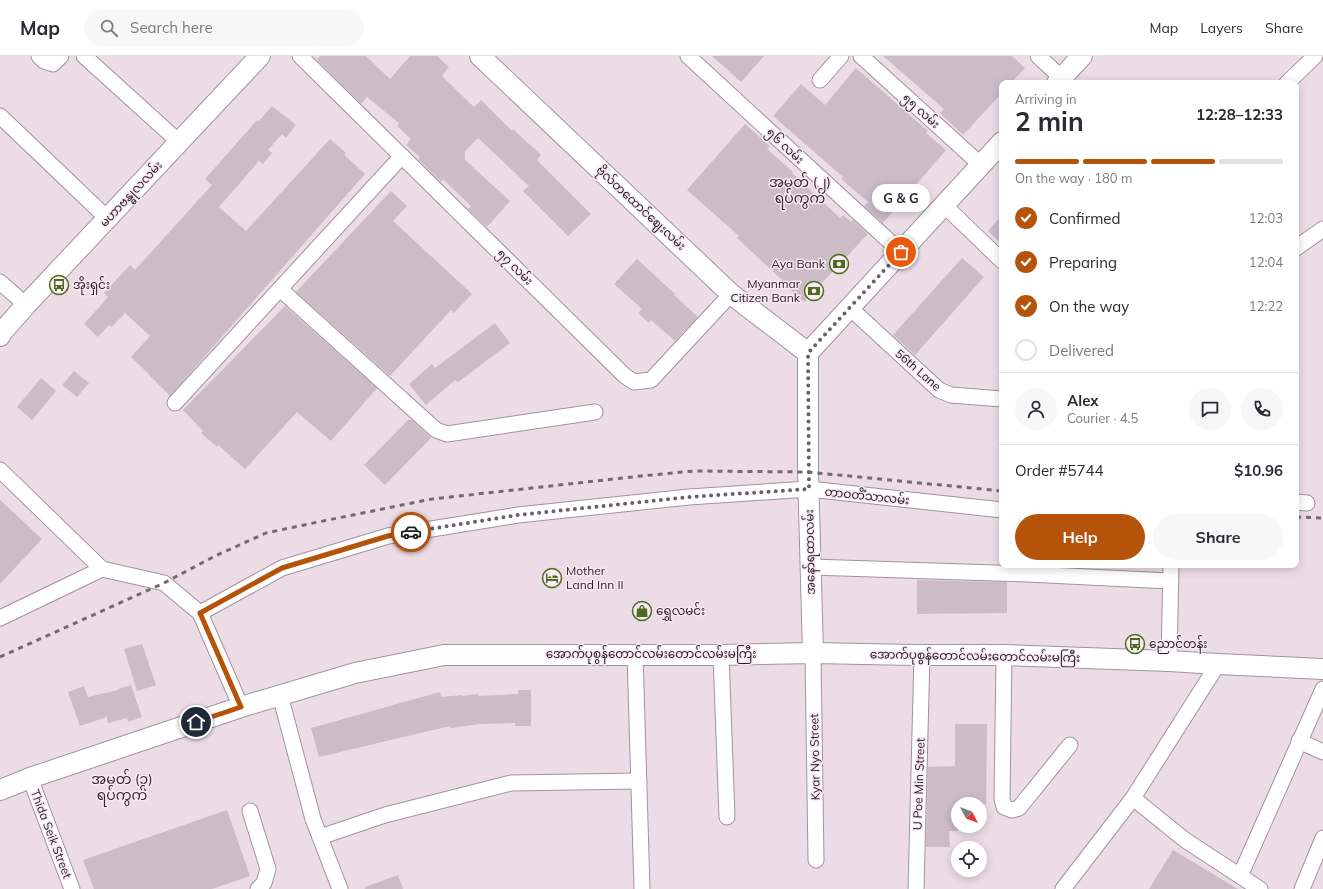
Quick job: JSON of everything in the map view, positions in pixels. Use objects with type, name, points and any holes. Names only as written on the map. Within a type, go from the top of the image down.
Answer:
[{"type":"main road","points":[[243,74],[250,56]]},
{"type":"main road","name":"မဟာဗန္ဓုလလမ်း","points":[[1,334],[26,305],[260,56]]},
{"type":"main road","name":"ဗိုလ်တထောင်ဈေးလမ်း","points":[[480,56],[731,294],[808,353]]},
{"type":"main road","points":[[1063,80],[1082,56]]},
{"type":"main road","points":[[808,353],[999,145]]},
{"type":"main road","name":"အနော်ရထာလမ်း","points":[[808,353],[809,489],[813,653]]},
{"type":"main road","name":"အောက်ပုစွန်တောင်လမ်းတောင်လမ်းမကြီး","points":[[0,790],[30,778],[241,707],[355,673],[444,655],[813,653],[1004,655],[1169,661],[1323,669]]},
{"type":"street","points":[[39,56],[44,61],[53,64],[61,56]]},
{"type":"street","points":[[84,56],[179,142]]},
{"type":"street","name":"၅၇ လမ်း","points":[[300,56],[625,376],[634,382],[651,380],[731,294]]},
{"type":"street","name":"၅၆ လမ်း","points":[[688,56],[901,252]]},
{"type":"street","points":[[820,80],[841,56]]},
{"type":"street","name":"၅၅ လမ်း","points":[[861,56],[981,165]]},
{"type":"street","points":[[1038,56],[1061,80]]},
{"type":"street","points":[[1290,80],[1315,56]]},
{"type":"street","points":[[2,121],[108,219]]},
{"type":"street","points":[[175,403],[402,156]]},
{"type":"street","points":[[944,205],[999,258]]},
{"type":"street","points":[[1299,246],[1323,229]]},
{"type":"street","points":[[0,282],[26,305]]},
{"type":"street","points":[[280,289],[436,430],[447,434],[594,412]]},
{"type":"street","name":"56th Lane","points":[[850,308],[939,390],[951,395],[999,399]]},
{"type":"street","points":[[0,470],[102,569],[164,583],[200,613],[241,707]]},
{"type":"street","name":"တာဝတိံသာလမ်း","points":[[200,613],[282,568],[388,536],[518,515],[689,497],[809,489],[999,510]]},
{"type":"street","points":[[811,567],[1027,574],[1170,581]]},
{"type":"street","points":[[1169,661],[1170,568]]},
{"type":"street","points":[[0,618],[102,569]]},
{"type":"street","name":"Kyar Nyo Street","points":[[813,653],[816,860]]},
{"type":"street","points":[[635,654],[642,889]]},
{"type":"street","points":[[721,654],[727,817]]},
{"type":"street","name":"U Poe Min Street","points":[[916,889],[922,655]]},
{"type":"street","points":[[1004,655],[1002,799],[1004,807],[1012,810],[1019,808],[1070,745]]},
{"type":"street","points":[[1063,889],[1132,798],[1218,664]]},
{"type":"street","points":[[1240,876],[1323,689]]},
{"type":"street","points":[[280,696],[313,819],[340,889]]},
{"type":"street","points":[[1299,741],[1323,752]]},
{"type":"street","name":"Thida Seik Street","points":[[30,778],[72,889]]},
{"type":"street","points":[[320,837],[385,815],[511,783],[638,781]]},
{"type":"street","points":[[1132,798],[1185,840],[1260,889]]},
{"type":"street","points":[[250,811],[268,868],[264,883],[258,889]]},
{"type":"street","points":[[1302,889],[1323,838]]},
{"type":"building","points":[[320,56],[366,56],[390,79],[410,56],[437,56],[449,67],[442,76],[474,107],[481,100],[512,131],[513,129],[541,155],[537,160],[591,214],[568,236],[523,191],[529,186],[478,138],[465,151],[465,160],[510,201],[487,227],[468,209],[471,206],[443,179],[441,182],[418,159],[420,157],[406,145],[411,139],[397,126],[399,123],[367,97],[361,104],[317,60]]},
{"type":"building","points":[[712,56],[764,56],[741,82]]},
{"type":"building","points":[[883,56],[1012,56],[1025,68],[1014,80],[999,80],[999,96],[963,135],[940,113],[944,109]]},
{"type":"building","points":[[856,68],[928,131],[926,133],[946,150],[883,223],[864,206],[868,202],[841,179],[843,177],[773,116],[801,84],[825,105]]},
{"type":"building","points":[[272,106],[296,125],[286,138],[282,134],[268,150],[272,153],[263,164],[259,161],[219,207],[246,231],[330,139],[346,153],[344,155],[365,174],[170,396],[131,357],[150,336],[125,313],[112,327],[109,325],[98,337],[84,324],[108,297],[104,293],[130,265],[135,270],[212,185],[205,179],[257,120],[259,121]]},
{"type":"building","points":[[745,124],[770,146],[767,149],[840,218],[843,215],[851,222],[853,220],[868,234],[804,302],[737,238],[739,236],[687,190]]},
{"type":"building","points":[[391,191],[407,206],[393,221],[472,294],[454,313],[451,310],[390,376],[296,292]]},
{"type":"building","points":[[999,218],[999,241],[988,231]]},
{"type":"building","points":[[962,258],[984,277],[915,355],[893,335]]},
{"type":"building","points":[[637,259],[698,317],[675,341],[651,320],[649,323],[638,313],[642,309],[614,284]]},
{"type":"building","points":[[285,306],[377,388],[331,441],[297,412],[245,469],[218,445],[217,447],[201,433],[203,431],[183,410]]},
{"type":"building","points":[[495,323],[510,343],[458,382],[455,380],[426,405],[409,384],[432,364],[435,368]]},
{"type":"building","points":[[74,371],[89,383],[77,397],[62,385]]},
{"type":"building","points":[[41,378],[56,391],[32,420],[17,407]]},
{"type":"building","points":[[408,420],[412,420],[431,438],[385,485],[364,465]]},
{"type":"building","points":[[0,500],[42,539],[0,584]]},
{"type":"building","points":[[917,580],[1007,582],[1007,613],[917,614]]},
{"type":"building","points":[[142,644],[156,685],[137,691],[124,649]]},
{"type":"building","points":[[131,685],[142,717],[128,722],[127,718],[108,723],[107,717],[80,726],[68,692],[84,686],[88,697],[118,690]]},
{"type":"building","points":[[518,690],[531,690],[531,726],[515,726],[515,723],[480,724],[450,728],[450,726],[319,757],[311,728],[440,692],[441,697],[478,694],[478,696],[518,694]]},
{"type":"building","points":[[955,724],[987,724],[986,797],[951,797],[951,831],[949,831],[950,847],[926,847],[928,767],[955,766]]},
{"type":"building","points":[[227,810],[250,876],[212,889],[94,889],[83,860]]},
{"type":"building","points":[[1173,850],[1238,889],[1149,889]]},
{"type":"building","points":[[398,875],[403,889],[365,889],[365,887]]},
{"type":"railway","points":[[0,657],[164,583],[215,556],[266,533],[432,499],[694,471],[808,472],[999,491]]},
{"type":"railway","points":[[1299,517],[1323,518]]},
{"type":"way so far","points":[[411,532],[518,515],[689,497],[809,489],[808,353],[901,252]]},
{"type":"place","name":"G & G","points":[[901,252]]},
{"type":"place","name":"Aya Bank","points":[[839,264]]},
{"type":"place","name":"အိုးရှင်း","points":[[59,285]]},
{"type":"place","name":"Myanmar Citizen Bank","points":[[814,291]]},
{"type":"place","name":"Mother Land Inn II","points":[[552,578]]},
{"type":"place","name":"ရွှေလမင်း","points":[[642,611]]},
{"type":"place","name":"ညောင်တန်း","points":[[1135,644]]},
{"type":"district","name":"အမှတ် (၂) ရပ်ကွက်","points":[[800,190]]},
{"type":"district","name":"အမှတ် (၃) ရပ်ကွက်","points":[[122,788]]},
{"type":"route","points":[[196,722],[241,707],[200,613],[282,568],[388,536],[411,532]]}]
